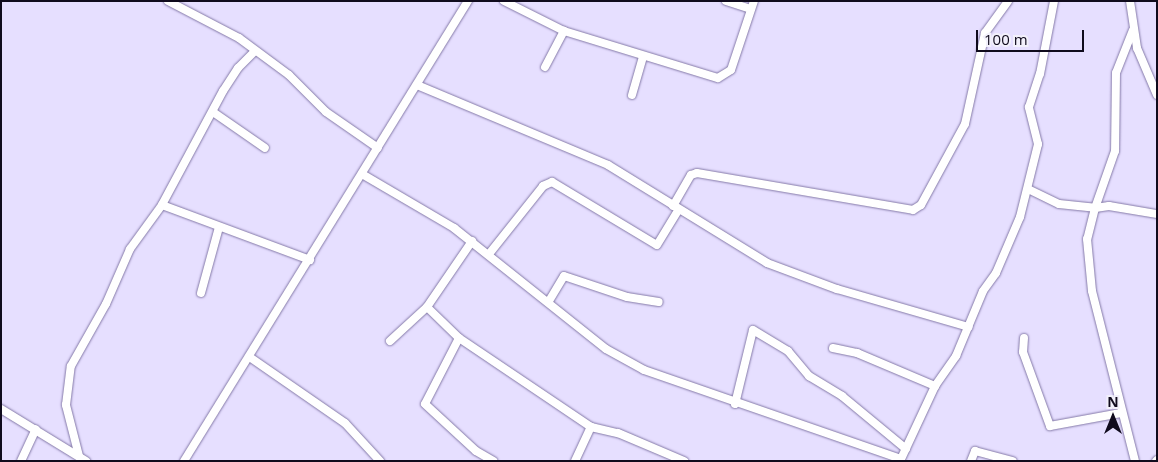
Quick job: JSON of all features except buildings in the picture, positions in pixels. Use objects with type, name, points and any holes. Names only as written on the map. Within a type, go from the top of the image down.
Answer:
[{"type":"street","points":[[168,1],[239,38],[289,75],[326,112],[378,148]]},
{"type":"street","points":[[184,461],[250,358],[468,1]]},
{"type":"street","points":[[504,1],[564,31],[643,57],[718,78],[727,76],[752,5],[726,1]]},
{"type":"street","points":[[490,254],[538,193],[552,182],[657,245],[691,175],[697,173],[913,210],[921,205],[965,124],[985,33],[1008,1]]},
{"type":"street","points":[[362,174],[472,241],[606,349],[644,370],[735,404],[900,460],[935,386],[956,356],[983,291],[1012,242],[1028,189],[1038,144],[1029,107],[1040,74],[1054,1]]},
{"type":"street","points":[[1130,1],[1133,30],[1157,95]]},
{"type":"street","points":[[1133,30],[1116,73],[1115,151],[1095,208],[1087,257],[1121,413],[1135,461]]},
{"type":"street","points":[[545,68],[564,31]]},
{"type":"street","points":[[83,458],[66,406],[71,366],[106,304],[130,249],[162,205],[238,68],[255,51]]},
{"type":"street","points":[[632,95],[643,57]]},
{"type":"street","points":[[417,85],[608,165],[746,252],[799,277],[969,327]]},
{"type":"street","points":[[213,112],[265,148]]},
{"type":"street","points":[[1028,189],[1059,204],[1095,208],[1110,206],[1157,214]]},
{"type":"street","points":[[162,205],[310,260]]},
{"type":"street","points":[[201,293],[219,227]]},
{"type":"street","points":[[390,341],[427,307],[472,241]]},
{"type":"street","points":[[550,302],[564,276],[627,297],[659,302]]},
{"type":"street","points":[[427,307],[459,338],[591,427],[618,432],[684,461]]},
{"type":"street","points":[[735,404],[753,330],[788,351],[810,376],[842,396],[906,449]]},
{"type":"street","points":[[459,338],[425,404],[426,409],[493,461]]},
{"type":"street","points":[[1024,338],[1023,352],[1050,426],[1121,413]]},
{"type":"street","points":[[833,348],[857,353],[935,386]]},
{"type":"street","points":[[250,358],[345,422],[380,461]]},
{"type":"street","points":[[1,409],[83,458]]},
{"type":"street","points":[[575,461],[591,427]]},
{"type":"street","points":[[21,461],[36,429]]},
{"type":"street","points":[[971,461],[976,450],[1013,461]]}]
